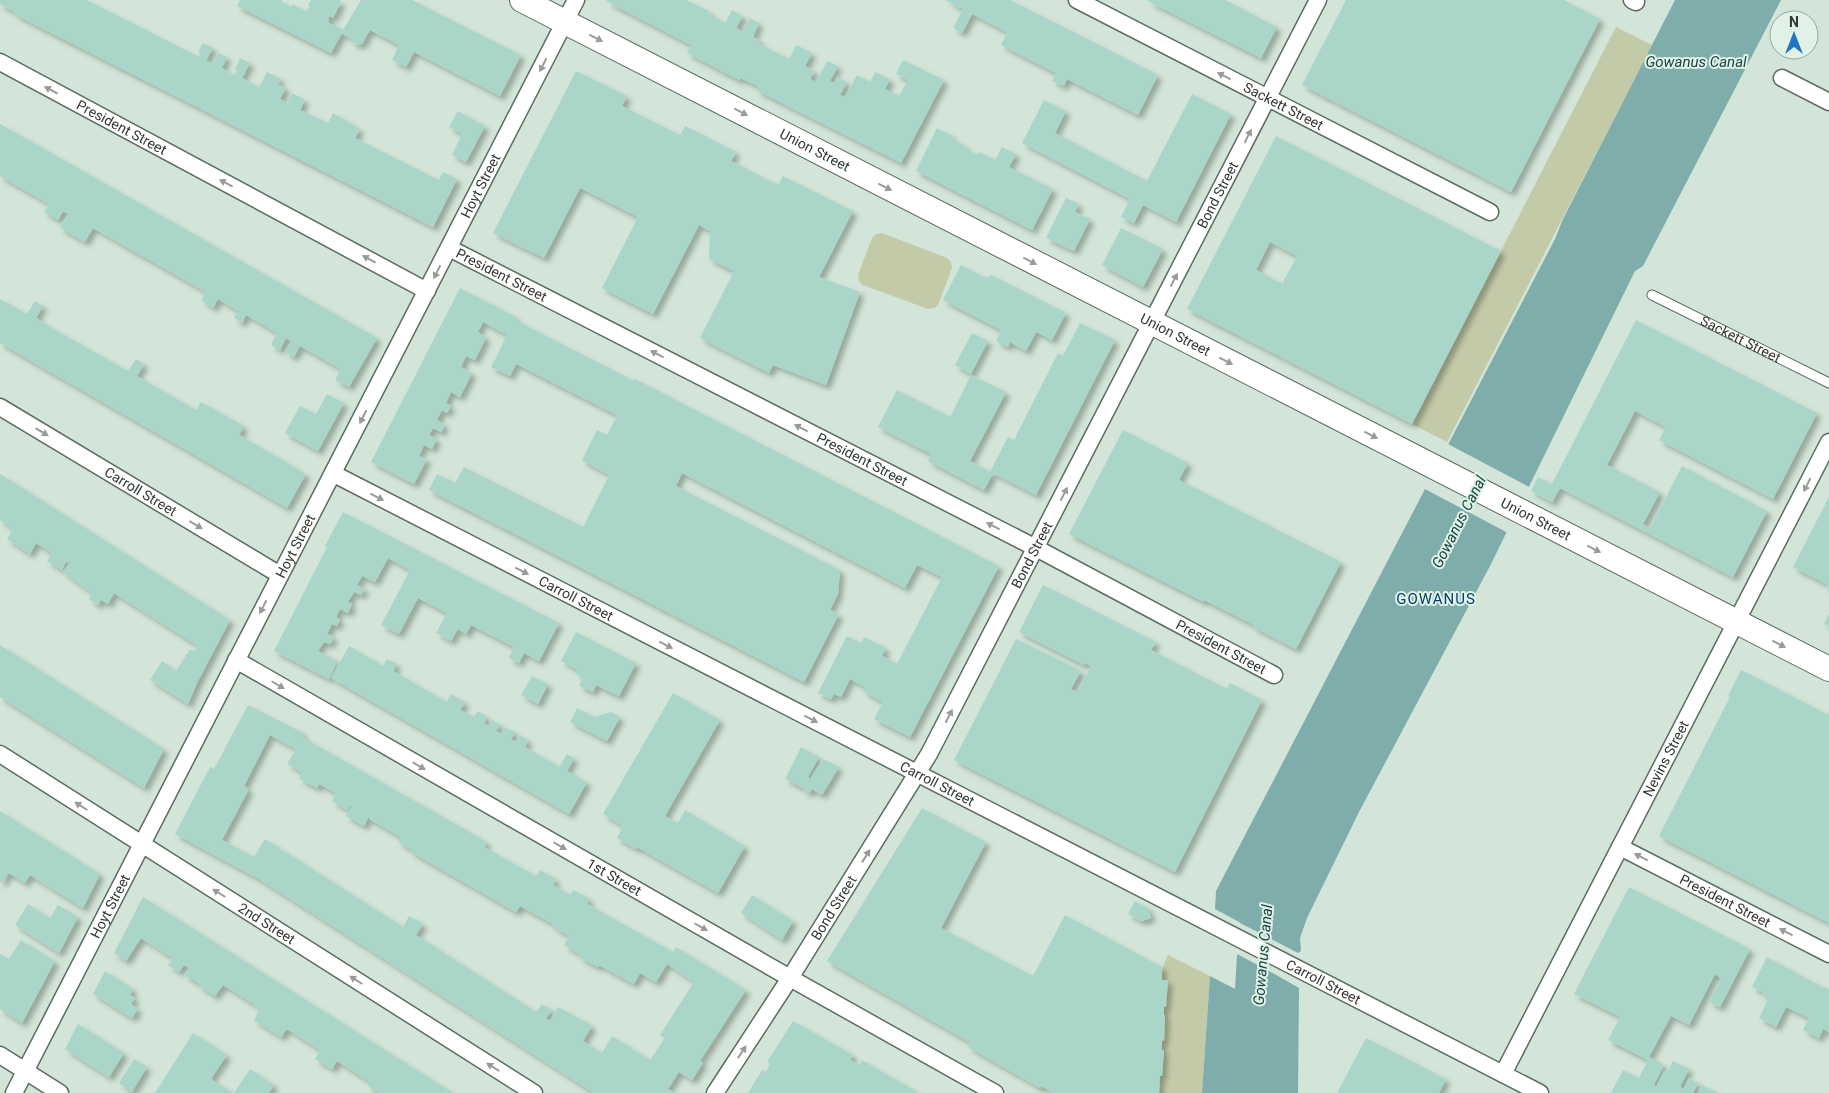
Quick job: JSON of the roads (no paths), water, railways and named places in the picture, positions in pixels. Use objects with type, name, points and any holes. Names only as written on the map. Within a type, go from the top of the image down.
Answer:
[{"type":"street","name":"Union Street","points":[[522,0],[1151,324],[1829,669]]},
{"type":"street","name":"Hoyt Street","points":[[14,1093],[236,660],[334,474],[576,0]]},
{"type":"street","name":"Sackett Street","points":[[1077,0],[1490,212]]},
{"type":"street","name":"Bond Street","points":[[715,1093],[790,978],[929,754],[1318,0]]},
{"type":"street","name":"President Street","points":[[0,62],[427,290]]},
{"type":"street","points":[[1782,78],[1829,102]]},
{"type":"street","name":"President Street","points":[[449,248],[1036,548],[1274,675]]},
{"type":"street","name":"Carroll Street","points":[[0,407],[280,575]]},
{"type":"street","name":"Nevins Street","points":[[1503,1074],[1829,442]]},
{"type":"street","name":"Carroll Street","points":[[334,474],[1540,1093]]},
{"type":"street","name":"1st Street","points":[[236,660],[994,1093]]},
{"type":"street","name":"2nd Street","points":[[0,754],[534,1093]]},
{"type":"street","name":"President Street","points":[[1620,847],[1829,954]]},
{"type":"street","points":[[0,1054],[60,1093]]},
{"type":"lane","name":"Sackett Street","points":[[1652,295],[1829,383]]},
{"type":"water","name":"Gowanus Canal","points":[[1675,0],[1781,0],[1776,10],[1769,10],[1769,23],[1643,266],[1635,271],[1490,566],[1359,812],[1307,918],[1300,938],[1301,951],[1298,953],[1273,940],[1271,972],[1299,988],[1298,1093],[1202,1093],[1210,976],[1235,989],[1239,922],[1215,909],[1216,891],[1555,239],[1563,219]]},
{"type":"district","name":"GOWANUS","points":[[1436,599]]}]
